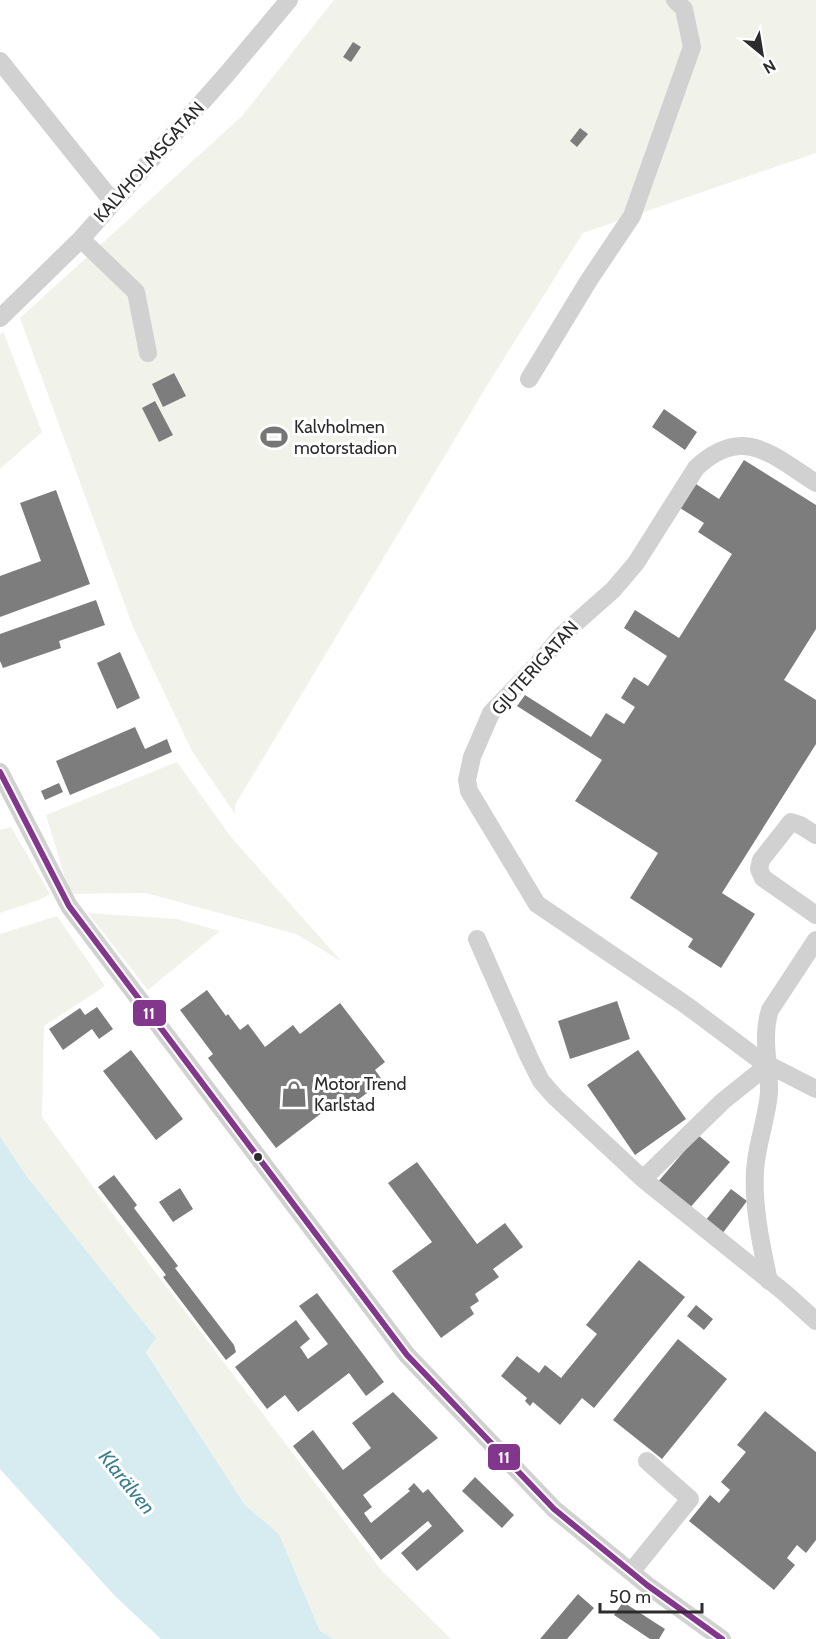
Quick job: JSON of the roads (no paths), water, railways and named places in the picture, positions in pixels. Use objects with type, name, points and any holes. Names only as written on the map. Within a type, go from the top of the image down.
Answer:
[{"type":"street","name":"KALVHOLMSGATAN","points":[[0,318],[81,239],[289,0]]},
{"type":"street","points":[[529,379],[632,216],[692,47],[684,9],[675,0]]},
{"type":"street","points":[[0,60],[113,202]]},
{"type":"street","points":[[81,239],[136,292],[148,353]]},
{"type":"street","name":"GJUTERIGATAN","points":[[816,483],[767,452],[752,447],[738,445],[727,447],[709,456],[696,468],[636,563],[613,590],[562,635],[491,713],[472,757],[467,780],[470,791],[537,904],[686,1005],[768,1065],[816,1089]]},
{"type":"street","points":[[0,772],[69,906],[407,1354],[554,1509],[631,1572],[722,1639]]},
{"type":"street","points":[[816,835],[791,822],[759,866],[762,878],[816,915]]},
{"type":"street","points":[[477,939],[529,1057],[542,1081],[579,1120],[643,1179],[816,1321]]},
{"type":"street","points":[[770,1281],[762,1252],[755,1162],[768,1096],[766,1033],[770,1010],[816,940]]},
{"type":"street","points":[[643,1179],[723,1101],[768,1065]]},
{"type":"street","points":[[631,1572],[690,1499],[646,1461]]},
{"type":"water","name":"Klarälven","points":[[0,1136],[28,1178],[156,1338],[146,1352],[245,1505],[279,1534],[320,1631],[334,1639],[161,1639],[115,1596],[0,1469]]},
{"type":"place","name":"Kalvholmen motorstadion","points":[[274,437]]},
{"type":"place","name":"Motor Trend Karlstad","points":[[294,1094]]}]
